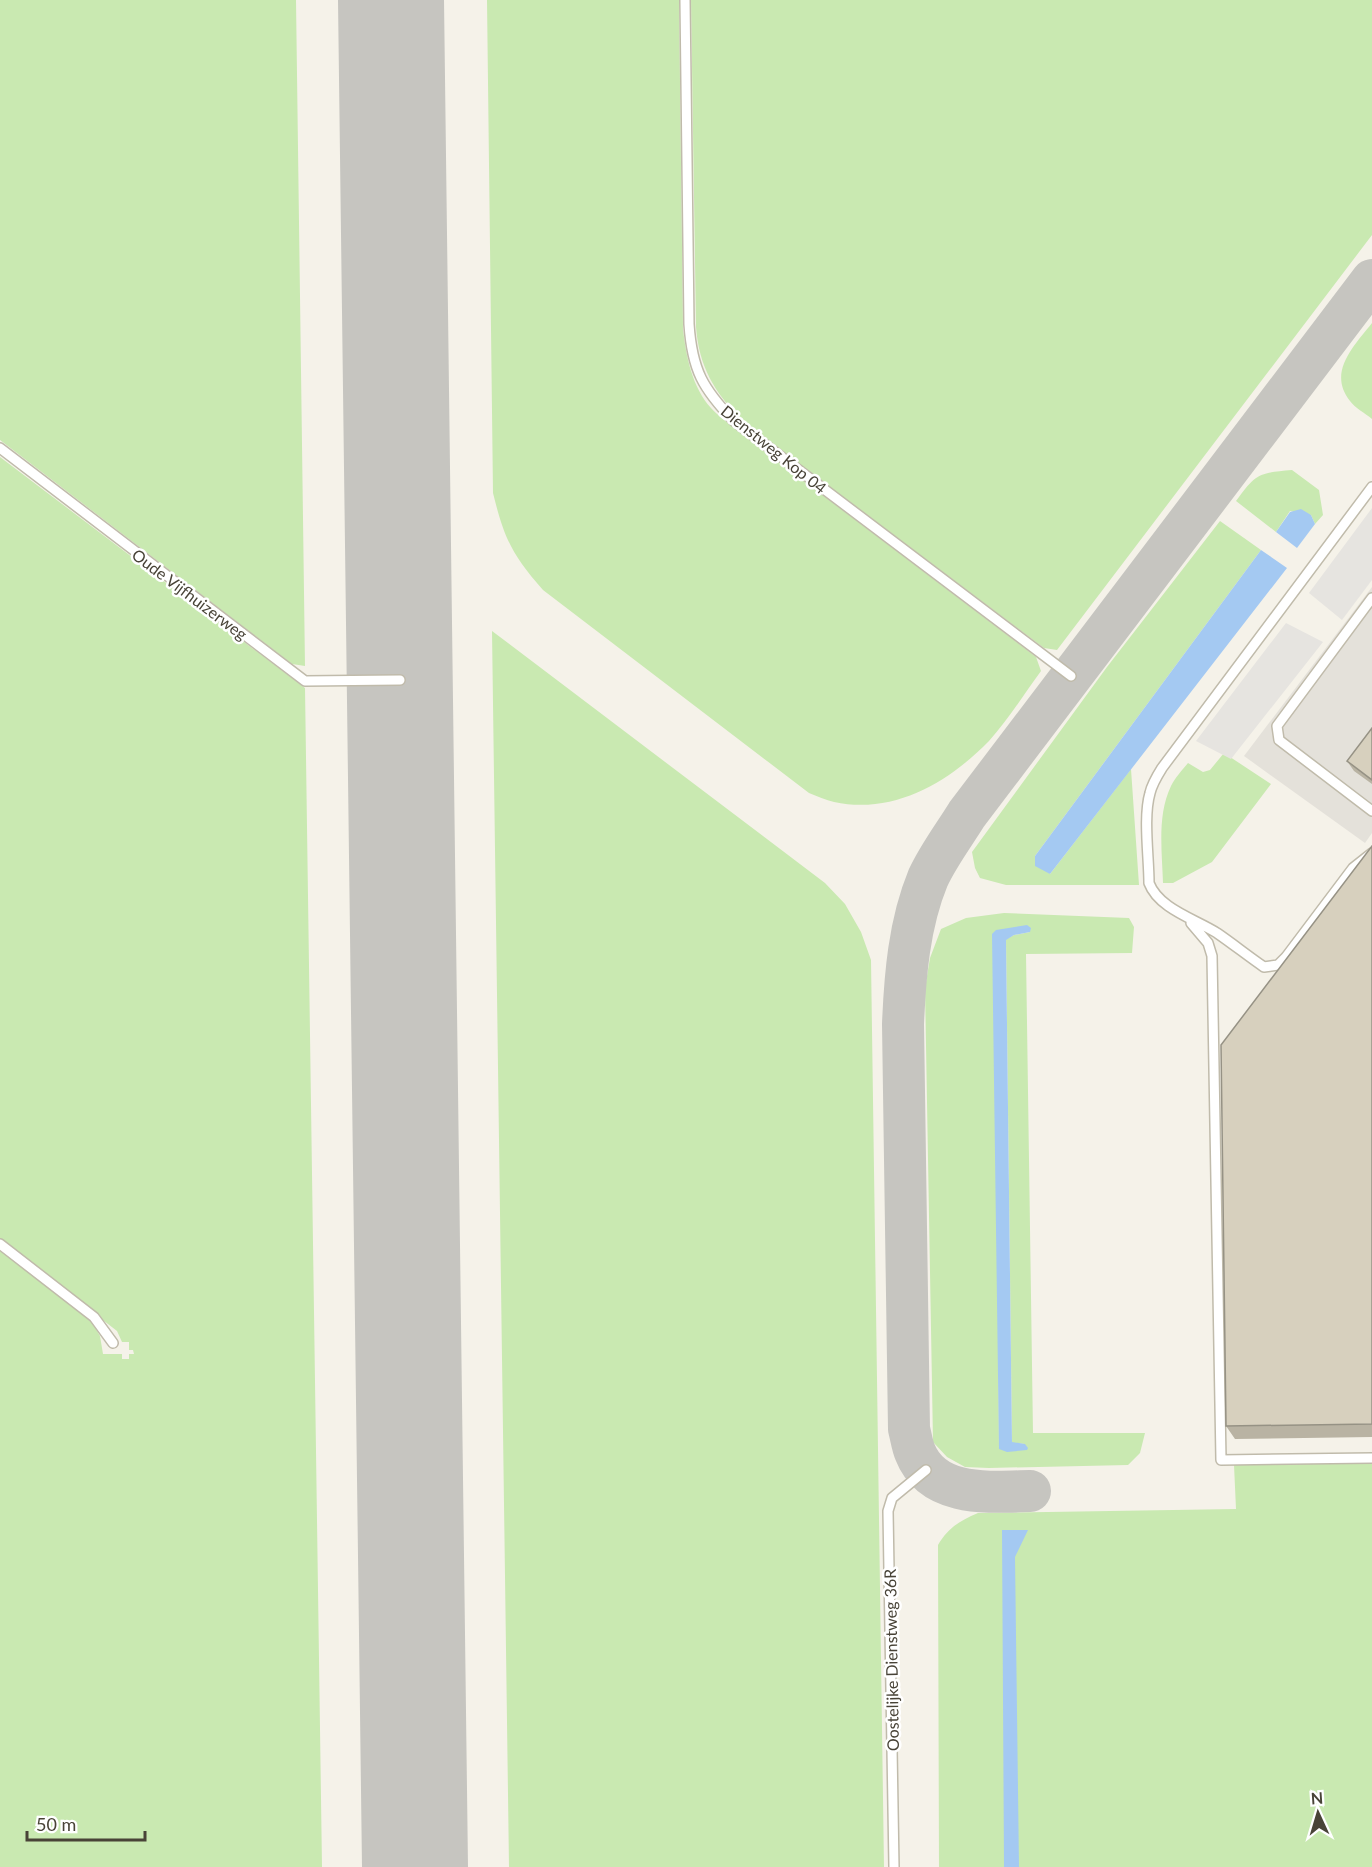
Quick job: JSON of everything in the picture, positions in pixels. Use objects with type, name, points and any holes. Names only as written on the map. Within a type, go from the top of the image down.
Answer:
[{"type":"lane","name":"Dienstweg Kop 04","points":[[685,0],[689,324],[690,343],[701,381],[734,421],[1071,676]]},
{"type":"lane","name":"Oude Vijfhuizerweg","points":[[0,448],[305,681],[400,680]]},
{"type":"lane","points":[[1372,487],[1179,744],[1154,782],[1147,810],[1149,883],[1153,892],[1188,919],[1215,932],[1264,967],[1278,965],[1353,868],[1372,853]]},
{"type":"lane","points":[[1372,598],[1277,726],[1279,740],[1372,811]]},
{"type":"lane","points":[[1188,919],[1208,943],[1212,956],[1221,1460],[1372,1458]]},
{"type":"lane","points":[[0,1244],[94,1317],[112,1343]]},
{"type":"lane","name":"Oostelijke Dienstweg 36R","points":[[894,1867],[888,1511],[892,1498],[926,1470]]},
{"type":"shaded area","points":[[1372,508],[1372,580],[1342,620],[1309,593]]},
{"type":"shaded area","points":[[1372,587],[1372,833],[1365,843],[1244,756]]},
{"type":"shaded area","points":[[1286,623],[1323,642],[1231,759],[1196,741]]},
{"type":"green space","points":[[0,0],[296,0],[305,666],[292,664],[0,440]]},
{"type":"green space","points":[[487,0],[679,0],[683,329],[688,360],[699,391],[713,411],[733,427],[1036,657],[1041,671],[989,741],[956,770],[938,782],[919,792],[878,804],[856,805],[834,802],[809,793],[543,590],[516,556],[505,534],[493,493]]},
{"type":"green space","points":[[691,0],[1372,0],[1372,235],[1057,650],[1044,648],[741,420],[723,399],[710,378],[700,354],[696,327]]},
{"type":"green space","points":[[1372,323],[1372,419],[1350,401],[1341,380],[1342,370],[1351,350]]},
{"type":"green space","points":[[0,457],[305,688],[322,1867],[0,1867],[0,1249],[90,1319],[100,1336],[103,1354],[122,1354],[122,1359],[129,1359],[129,1354],[134,1354],[133,1350],[129,1350],[129,1342],[122,1342],[117,1331],[0,1240]]},
{"type":"green space","points":[[1292,470],[1319,490],[1323,515],[1315,524],[1311,515],[1290,511],[1276,532],[1236,501],[1258,476]]},
{"type":"green space","points":[[1220,521],[1261,550],[1035,856],[1050,874],[1131,769],[1139,885],[1006,885],[980,878],[975,868],[972,852],[1107,667]]},
{"type":"green space","points":[[492,631],[825,883],[845,904],[861,932],[871,960],[884,1867],[509,1867]]},
{"type":"green space","points":[[1224,753],[1271,784],[1212,862],[1173,883],[1163,883],[1162,821],[1171,786],[1188,763],[1203,772],[1210,770]]},
{"type":"green space","points":[[1004,913],[1129,918],[1134,927],[1132,953],[1026,954],[1033,1433],[1145,1433],[1140,1453],[1128,1465],[965,1467],[947,1457],[933,1442],[925,988],[930,958],[941,929],[966,918]],"holes":[[[996,930],[1030,932],[1006,939],[1012,1443],[1025,1444],[999,1449]]]},
{"type":"green space","points":[[1372,1463],[1372,1867],[939,1867],[938,1545],[950,1530],[978,1513],[1236,1509],[1234,1465]]},
{"type":"water","points":[[1301,509],[1311,515],[1315,524],[1297,548],[1276,532],[1290,512]]},
{"type":"water","points":[[1261,550],[1287,568],[1050,874],[1035,866],[1035,856]]},
{"type":"water","points":[[1027,925],[1031,928],[1030,932],[1014,935],[1006,940],[1012,1442],[1025,1444],[1028,1448],[1007,1452],[999,1449],[992,934],[996,930]]},
{"type":"water","points":[[1002,1530],[1028,1530],[1015,1557],[1019,1867],[1004,1867]]},
{"type":"building","points":[[1372,728],[1372,780],[1347,761]]},
{"type":"building","points":[[1372,846],[1372,1424],[1226,1426],[1221,1045]]},
{"type":"taxiway","points":[[1030,1491],[998,1492],[964,1489],[935,1478],[923,1467],[914,1449],[909,1429],[903,1024],[907,969],[916,913],[932,870],[967,814],[1372,280]]},
{"type":"runway","points":[[391,0],[415,1867]]}]
